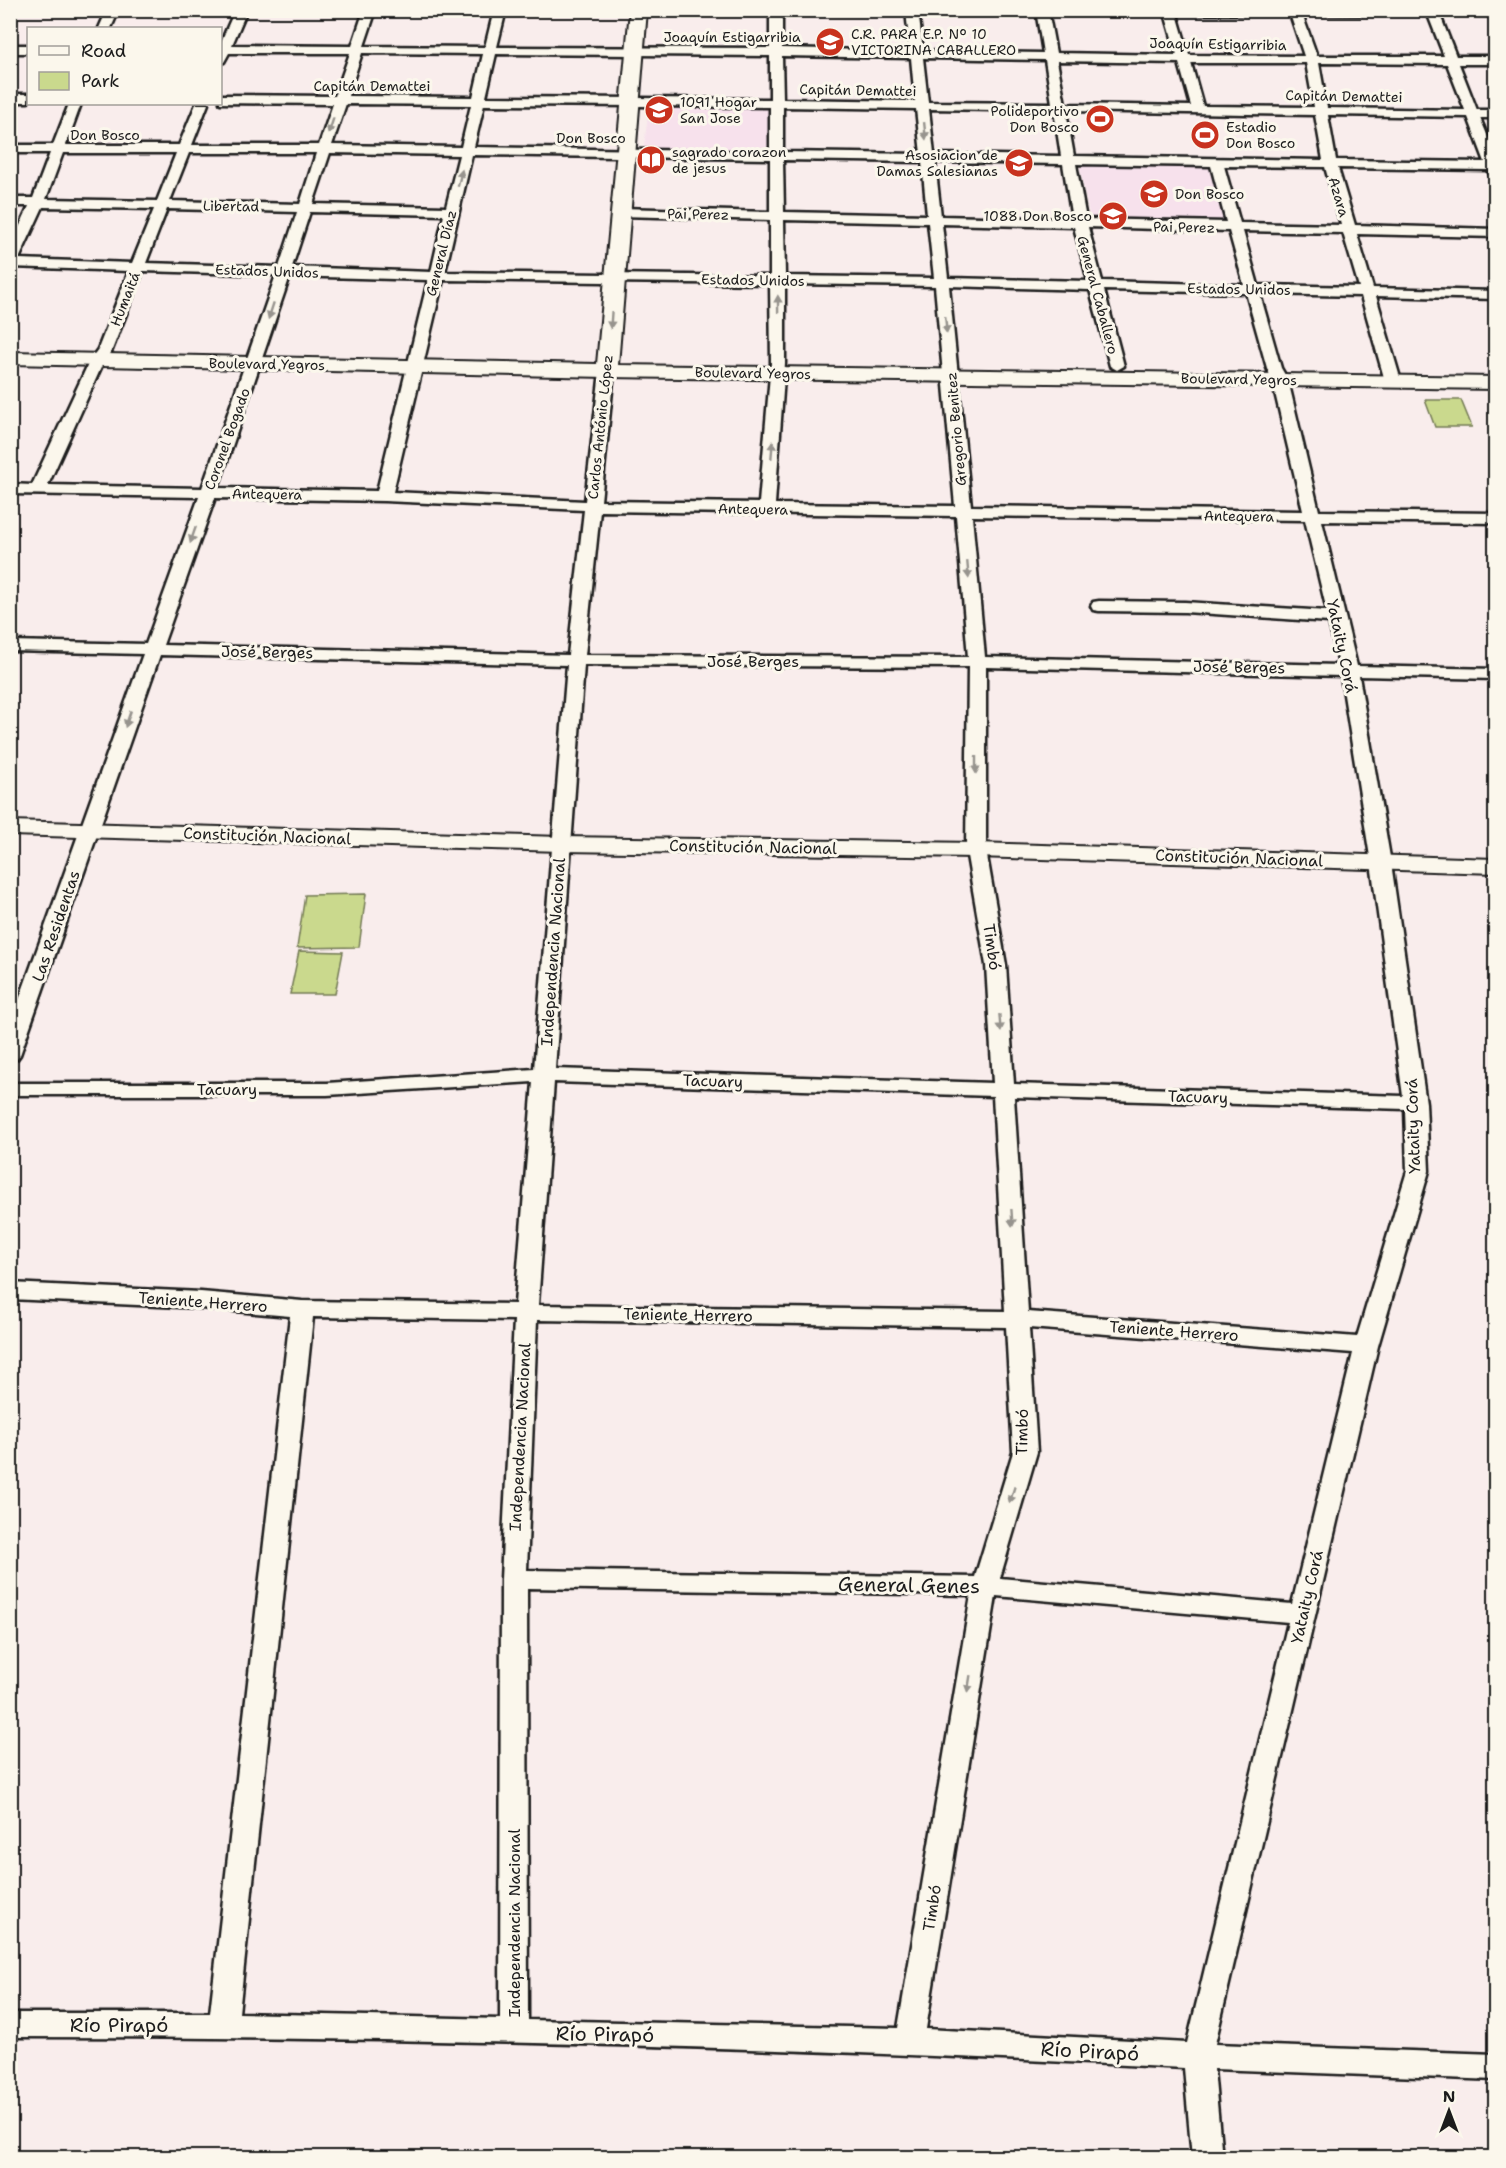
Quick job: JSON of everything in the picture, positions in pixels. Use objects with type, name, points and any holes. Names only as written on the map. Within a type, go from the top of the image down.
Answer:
[{"type":"main road","name":"Carlos António López","points":[[607,366],[613,278],[639,10]]},
{"type":"main road","name":"Boulevard Yegros","points":[[10,348],[101,355]]},
{"type":"main road","name":"Boulevard Yegros","points":[[10,358],[101,355],[607,366],[1277,374],[1392,376],[1496,383]]},
{"type":"main road","name":"Boulevard Yegros","points":[[950,369],[1117,366],[1277,374]]},
{"type":"main road","name":"Boulevard Yegros","points":[[1392,376],[1496,371]]},
{"type":"street","points":[[105,27],[113,10]]},
{"type":"street","points":[[222,53],[241,10]]},
{"type":"street","name":"Coronel Bogado","points":[[89,831],[255,358],[370,10]]},
{"type":"street","name":"General Díaz","points":[[384,496],[500,10]]},
{"type":"street","points":[[766,509],[778,368],[776,10]]},
{"type":"street","name":"Gregorio Benitez","points":[[912,10],[942,282],[977,662],[976,850]]},
{"type":"street","name":"General Caballero","points":[[1042,10],[1080,224],[1117,366]]},
{"type":"street","points":[[1198,109],[1171,10],[1496,12]]},
{"type":"street","name":"Azara","points":[[1296,11],[1312,60],[1330,164],[1392,376]]},
{"type":"street","points":[[1433,11],[1471,113],[1495,168]]},
{"type":"street","points":[[10,49],[27,49]]},
{"type":"street","name":"Joaquín Estigarribia","points":[[222,53],[492,50],[1184,59],[1496,60]]},
{"type":"street","points":[[10,98],[27,98]]},
{"type":"street","name":"Capitán Demattei","points":[[222,99],[922,105],[1496,114]]},
{"type":"street","points":[[10,263],[38,202],[75,105]]},
{"type":"street","name":"Humaitá","points":[[38,490],[101,355],[202,105]]},
{"type":"street","name":"Don Bosco","points":[[10,149],[323,149],[1216,161],[1495,168]]},
{"type":"street","name":"Yataity Corá","points":[[1207,2157],[1198,2056],[1366,1346],[1418,1171],[1415,1104],[1381,863],[1349,670],[1277,374],[1216,161]]},
{"type":"street","name":"Libertad","points":[[10,202],[452,211]]},
{"type":"street","name":"Pai Perez","points":[[620,212],[1496,233]]},
{"type":"street","name":"Estados Unidos","points":[[10,263],[435,276],[942,282],[1496,295]]},
{"type":"street","name":"Carlos António López","points":[[562,844],[576,660],[607,366]]},
{"type":"street","name":"Antequera","points":[[10,489],[384,496],[592,506],[1496,518]]},
{"type":"street","points":[[1099,606],[1185,607],[1336,617]]},
{"type":"street","name":"José Berges","points":[[10,646],[576,660],[977,662],[1496,674]]},
{"type":"street","name":"Constitución Nacional","points":[[10,828],[562,844],[976,850],[1496,866]]},
{"type":"street","name":"Las Residentas","points":[[10,1055],[89,831]]},
{"type":"street","name":"Independencia Nacional","points":[[514,2032],[514,1579],[526,1313],[562,844]]},
{"type":"street","name":"Timbó","points":[[910,2042],[985,1586],[1025,1452],[996,965],[976,850]]},
{"type":"street","name":"Tacuary","points":[[10,1089],[327,1089],[544,1075],[1415,1104]]},
{"type":"street","name":"Teniente Herrero","points":[[10,1291],[201,1300],[302,1309],[1018,1319],[1366,1346]]},
{"type":"street","points":[[223,2025],[302,1309]]},
{"type":"street","name":"General Genes","points":[[514,1579],[985,1586],[1303,1614]]},
{"type":"street","name":"Río Pirapó","points":[[10,2025],[223,2025],[910,2042],[1496,2067]]},
{"type":"shaded area","points":[[649,108],[776,108],[776,154],[643,153]]},
{"type":"shaded area","name":"Don Bosco","points":[[1079,164],[1213,164],[1231,224],[1091,224]]},
{"type":"green space","points":[[1425,400],[1461,400],[1472,427],[1435,427]]},
{"type":"green space","points":[[366,894],[359,947],[297,948],[305,895]]},
{"type":"green space","points":[[299,951],[343,952],[335,994],[290,994]]},
{"type":"place","name":"C.R. PARA E.P. Nº 10 VICTORINA CABALLERO","points":[[830,42]]},
{"type":"place","name":"1091 Hogar San Jose","points":[[659,110]]},
{"type":"place","name":"Polideportivo Don Bosco","points":[[1100,119]]},
{"type":"place","name":"Estadio Don Bosco","points":[[1205,135]]},
{"type":"place","name":"sagrado corazon de jesus","points":[[651,160]]},
{"type":"place","name":"Asosiacion de Damas Salesianas","points":[[1019,163]]},
{"type":"place","name":"Don Bosco","points":[[1154,194]]},
{"type":"place","name":"1088 Don Bosco","points":[[1113,216]]}]
